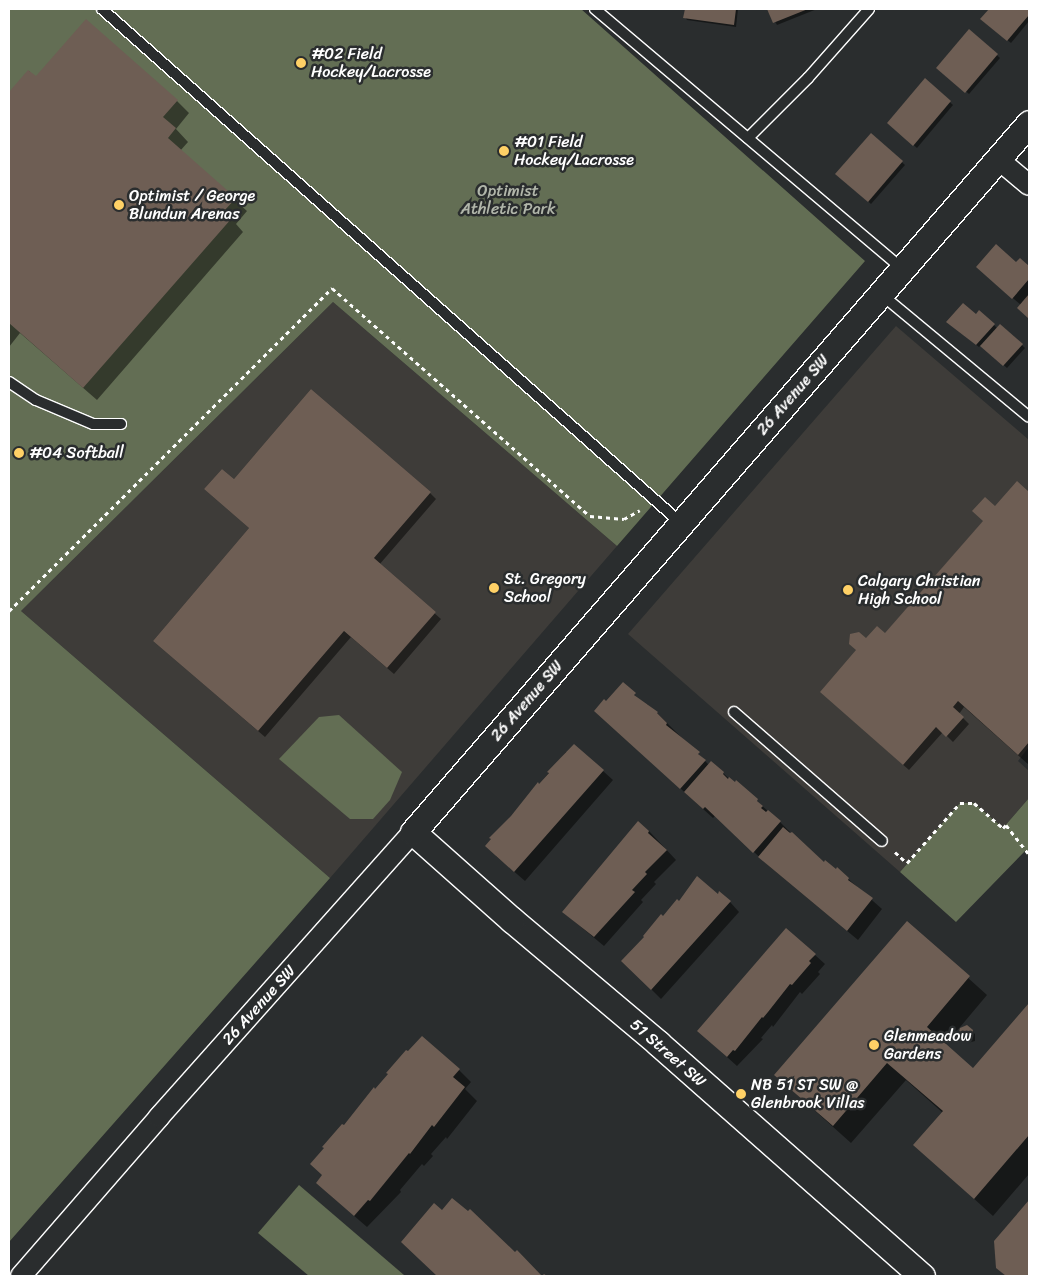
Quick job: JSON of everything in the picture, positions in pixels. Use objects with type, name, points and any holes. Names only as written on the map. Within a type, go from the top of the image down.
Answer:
[{"type":"street","name":"26 Avenue SW","points":[[21,1276],[682,524],[1029,123]]},
{"type":"street","points":[[998,159],[1029,185]]},
{"type":"street","name":"51 Street SW","points":[[412,832],[658,1044],[922,1276]]},
{"type":"lane","points":[[102,9],[682,524]]},
{"type":"lane","points":[[595,9],[903,268]]},
{"type":"lane","points":[[748,138],[808,78],[869,9]]},
{"type":"lane","points":[[880,294],[1029,417]]},
{"type":"lane","points":[[9,382],[36,400],[93,424],[121,424]]},
{"type":"lane","points":[[734,712],[882,841]]},
{"type":"path","points":[[9,611],[332,288],[590,516],[624,519],[656,502]]},
{"type":"path","points":[[882,841],[907,864],[960,803],[974,803],[1003,828],[1006,825],[1029,854]]},
{"type":"shaded area","name":"St. Gregory School","points":[[333,302],[617,546],[330,878],[21,611]],"holes":[[[311,389],[431,492],[374,558],[436,612],[387,668],[344,631],[258,731],[153,641],[249,528],[204,489],[222,469],[234,479]]]},
{"type":"shaded area","name":"Calgary Christian High School","points":[[896,326],[1029,440],[1029,747],[1018,761],[1029,771],[1029,798],[1003,828],[974,803],[960,803],[900,872],[628,634]]},
{"type":"green space","name":"Optimist Athletic Park","points":[[9,9],[581,9],[865,261],[617,546],[333,302],[21,611],[330,878],[9,1242]]},
{"type":"green space","points":[[339,715],[402,772],[390,800],[373,819],[350,819],[279,759],[319,717]]},
{"type":"green space","points":[[1029,798],[1029,857],[1025,851],[956,922],[900,872],[960,803],[974,803],[1003,828]]},
{"type":"green space","points":[[299,1185],[404,1275],[309,1276],[258,1233]]},
{"type":"building","points":[[685,9],[736,9],[734,25],[683,18]]},
{"type":"building","points":[[767,9],[808,9],[773,23]]},
{"type":"building","points":[[989,9],[1029,9],[1029,15],[1007,41],[980,19]]},
{"type":"building","name":"Optimist / George Blundun Arenas","points":[[86,19],[178,100],[163,117],[176,128],[168,138],[236,198],[224,211],[232,218],[83,388],[9,323],[9,92],[28,70],[36,76]]},
{"type":"building","points":[[969,29],[998,54],[965,93],[936,68]]},
{"type":"building","points":[[925,78],[951,101],[913,146],[887,123]]},
{"type":"building","points":[[871,133],[903,161],[868,202],[835,174]]},
{"type":"building","points":[[996,244],[1016,262],[1020,258],[1029,266],[1029,279],[1012,299],[976,267]]},
{"type":"building","points":[[1029,294],[1029,319],[1017,308]]},
{"type":"building","points":[[963,303],[976,314],[979,310],[995,324],[976,345],[946,322]]},
{"type":"building","points":[[1000,324],[1023,344],[1003,366],[980,346]]},
{"type":"building","points":[[311,389],[431,492],[374,558],[436,612],[387,668],[344,631],[258,731],[153,641],[249,528],[204,489],[222,469],[234,479]]},
{"type":"building","points":[[1017,481],[1029,492],[1029,742],[1018,755],[958,701],[953,707],[964,717],[946,737],[936,727],[903,765],[820,692],[856,650],[849,644],[850,634],[859,632],[866,638],[877,626],[885,633],[983,521],[972,511],[985,497],[995,506]]},
{"type":"building","points":[[623,682],[636,693],[634,695],[658,712],[667,723],[666,725],[700,752],[698,754],[706,760],[680,789],[594,711]]},
{"type":"building","points":[[574,744],[604,770],[514,872],[485,846],[491,839],[489,838],[511,816],[538,782],[539,784],[549,773],[547,772]]},
{"type":"building","points":[[711,761],[724,772],[723,774],[728,779],[729,777],[735,782],[736,780],[758,799],[757,801],[763,806],[761,808],[766,812],[768,810],[781,821],[753,853],[705,807],[703,809],[684,792]]},
{"type":"building","points":[[638,821],[667,850],[645,872],[647,874],[632,890],[635,892],[594,937],[562,912]]},
{"type":"building","points":[[783,827],[790,833],[792,832],[824,862],[825,860],[836,869],[837,867],[849,878],[848,880],[873,898],[847,931],[758,857]]},
{"type":"building","points":[[697,876],[718,894],[719,891],[731,901],[651,990],[621,961],[644,937],[661,914],[663,916],[677,899],[679,901]]},
{"type":"building","name":"Glenmeadow Gardens","points":[[907,921],[970,976],[927,1027],[973,1068],[1029,1003],[1029,1135],[974,1199],[913,1145],[943,1111],[887,1063],[833,1126],[774,1075]]},
{"type":"building","points":[[786,928],[816,954],[809,961],[811,963],[792,985],[790,984],[735,1051],[733,1050],[727,1057],[697,1031]]},
{"type":"building","points":[[967,1025],[973,1030],[972,1038],[965,1041],[958,1036],[960,1028]]},
{"type":"building","points":[[422,1036],[460,1069],[453,1077],[465,1087],[434,1127],[432,1125],[370,1201],[368,1200],[354,1216],[316,1183],[322,1175],[310,1164],[324,1148],[322,1147],[342,1124],[344,1125],[406,1050],[408,1051]]},
{"type":"building","points":[[452,1198],[468,1211],[470,1209],[515,1252],[517,1250],[542,1276],[437,1276],[401,1242],[434,1203],[442,1210]]},
{"type":"building","points":[[1029,1200],[1029,1276],[1006,1276],[996,1268],[994,1241]]},
{"type":"place","name":"#02 Field Hockey/Lacrosse","points":[[301,63]]},
{"type":"place","name":"#01 Field Hockey/Lacrosse","points":[[504,151]]},
{"type":"place","name":"Optimist / George Blundun Arenas","points":[[119,205]]},
{"type":"place","name":"#04 Softball","points":[[19,453]]},
{"type":"place","name":"St. Gregory School","points":[[494,588]]},
{"type":"place","name":"Calgary Christian High School","points":[[848,590]]},
{"type":"place","name":"Glenmeadow Gardens","points":[[874,1045]]},
{"type":"place","name":"NB 51 ST SW @ Glenbrook Villas","points":[[741,1094]]}]
